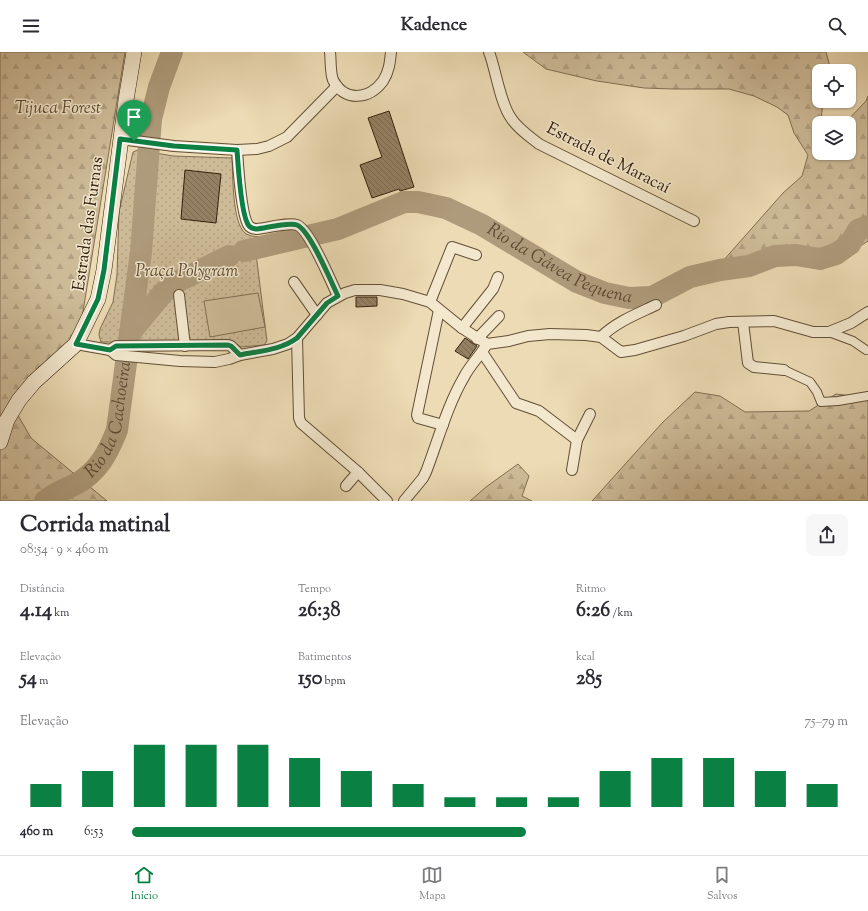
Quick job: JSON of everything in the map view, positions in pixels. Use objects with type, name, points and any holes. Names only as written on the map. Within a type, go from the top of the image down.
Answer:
[{"type":"main road","name":"Estrada das Furnas","points":[[0,442],[7,420],[19,400],[34,382],[76,344],[98,299],[104,270],[120,139],[134,52]]},
{"type":"street","points":[[330,52],[332,78],[342,92],[353,96],[361,96],[377,88],[383,81],[389,69],[391,52]]},
{"type":"street","name":"Estrada de Maracaí","points":[[489,52],[510,117],[529,136],[539,144],[694,221]]},
{"type":"street","points":[[120,139],[174,146],[237,150],[270,146],[287,137],[337,86]]},
{"type":"street","points":[[237,150],[244,212],[248,225],[257,229],[295,224],[298,225],[304,230],[312,243],[338,296]]},
{"type":"street","points":[[430,302],[454,248],[476,255]]},
{"type":"street","points":[[462,328],[493,289],[498,277]]},
{"type":"street","points":[[294,282],[317,315]]},
{"type":"street","points":[[76,344],[180,361],[215,362],[288,344],[297,338],[327,303],[338,296],[354,290],[380,290],[403,294],[430,302],[439,312],[477,338],[516,403],[539,411],[578,440]]},
{"type":"street","points":[[179,295],[185,346]]},
{"type":"street","points":[[601,337],[626,319],[656,305]]},
{"type":"street","points":[[439,312],[417,415],[418,418],[439,423]]},
{"type":"street","points":[[829,332],[868,312]]},
{"type":"street","points":[[477,338],[499,316]]},
{"type":"street","points":[[404,501],[423,478],[426,472],[439,423],[464,376],[484,348],[528,336],[550,334],[601,337],[621,352],[628,352],[684,336],[716,324],[728,322],[774,321],[813,332],[829,332],[853,341],[866,350]]},
{"type":"street","points":[[743,322],[748,363],[754,367],[784,370],[810,382],[817,392],[821,402],[868,396]]},
{"type":"street","points":[[297,338],[299,418],[301,423],[358,472],[387,501]]},
{"type":"street","points":[[131,352],[185,346],[228,345],[240,355]]},
{"type":"street","points":[[572,470],[578,440],[590,414]]},
{"type":"street","points":[[346,486],[358,472]]},
{"type":"green space","name":"Tijuca Forest","points":[[0,52],[125,52],[77,349],[15,410],[31,438],[107,501],[0,501]]},
{"type":"green space","points":[[523,52],[826,52],[829,64],[812,64],[812,108],[822,108],[822,116],[812,116],[812,160],[856,160],[856,116],[852,116],[866,101],[868,96],[868,241],[836,262],[707,268],[722,262],[783,193],[802,176],[808,155],[794,133],[788,115],[777,107],[754,96],[729,89],[644,88],[597,81],[546,69]]},
{"type":"green space","name":"Praça Polygram","points":[[138,150],[173,156],[232,158],[235,209],[241,227],[245,233],[263,237],[300,232],[308,243],[256,254],[267,341],[264,345],[241,347],[234,343],[101,342],[99,335],[100,329],[113,302],[117,275],[119,212],[133,152]]},
{"type":"green space","points":[[258,293],[265,327],[210,337],[204,301]]},
{"type":"green space","points":[[695,392],[720,396],[745,412],[809,411],[836,394],[868,398],[868,501],[592,501],[663,422]]},
{"type":"green space","points":[[518,464],[529,476],[522,496],[532,501],[470,501],[486,487]]},
{"type":"building","points":[[389,111],[414,187],[400,191],[399,189],[372,198],[360,165],[382,157],[368,118]]},
{"type":"building","points":[[185,170],[221,174],[216,223],[181,219]]},
{"type":"building","points":[[356,297],[377,297],[377,306],[356,307]]},
{"type":"building","points":[[465,338],[477,346],[468,359],[455,351]]},
{"type":"waterway","name":"Rio da Cachoeira","points":[[45,501],[56,493],[76,484],[90,474],[106,454],[117,430],[141,252],[151,119],[159,87],[172,52]]},
{"type":"waterway","name":"Rio da Gávea Pequena","points":[[244,251],[338,229],[404,202],[418,202],[446,208],[482,225],[577,282],[605,293],[629,298],[652,297],[690,277],[720,270],[749,266],[775,256],[796,255],[820,259],[836,254],[850,244],[858,230],[868,226]]},
{"type":"waterway","name":"Rio da Gávea Pequena","points":[[130,333],[163,293],[179,281],[229,256]]},
{"type":"route","points":[[120,139],[134,141],[174,146],[237,150],[244,212],[248,225],[257,229],[295,224],[301,227],[312,243],[338,296],[327,303],[292,342],[273,348],[240,355],[228,345],[116,346],[110,350],[76,344],[98,299],[104,270],[120,139]]}]
